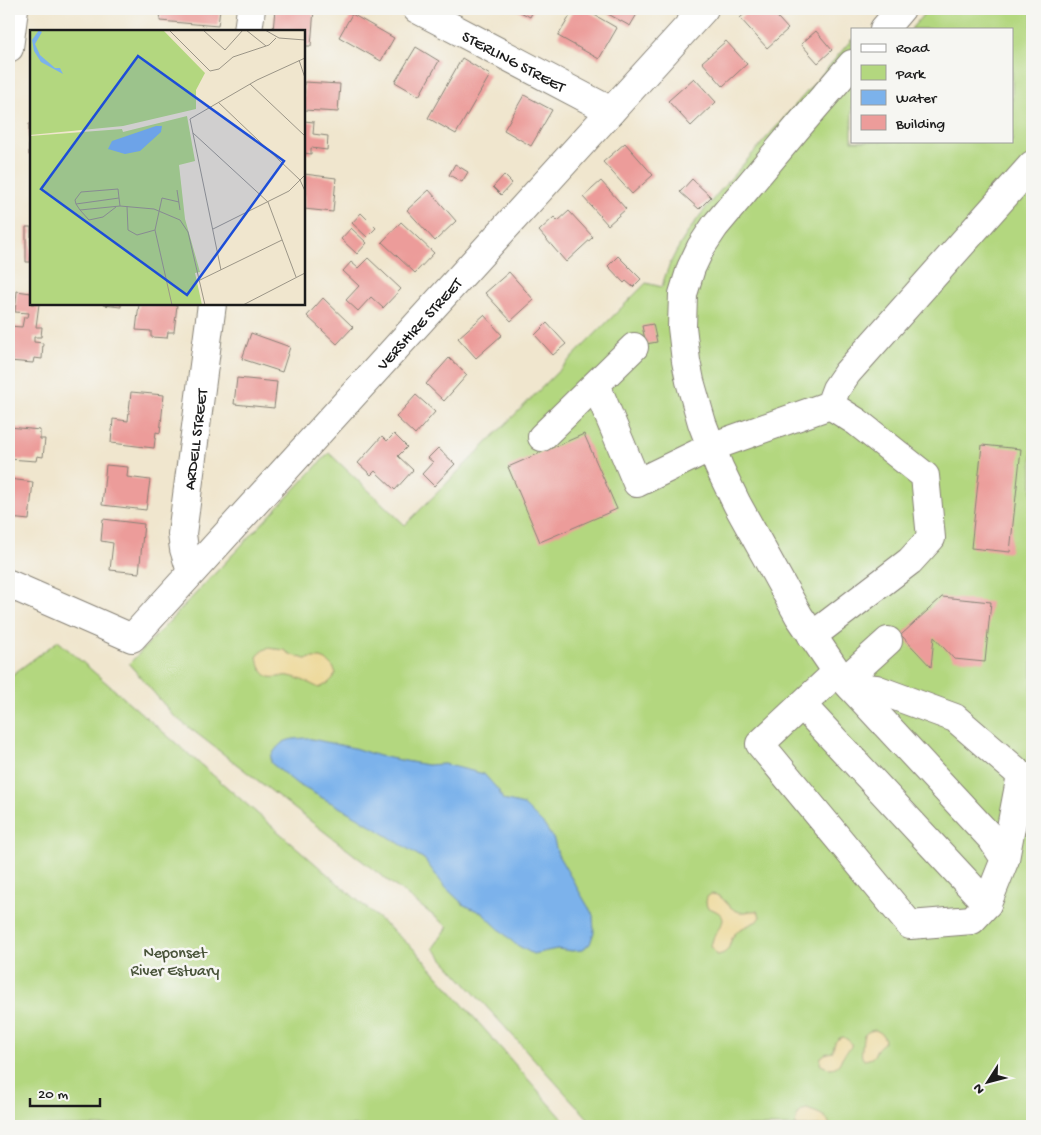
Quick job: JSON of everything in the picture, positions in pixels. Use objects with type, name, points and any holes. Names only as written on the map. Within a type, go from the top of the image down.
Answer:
[{"type":"street","points":[[9,48],[14,9]]},
{"type":"street","points":[[248,30],[251,9]]},
{"type":"street","name":"STERLING STREET","points":[[417,9],[611,111]]},
{"type":"street","name":"VERSHIRE STREET","points":[[9,584],[132,638],[704,9]]},
{"type":"street","points":[[851,65],[715,226],[701,247],[691,268],[683,294],[683,343],[690,381],[702,423],[719,467],[737,504],[812,636],[844,680],[991,838],[1005,859]]},
{"type":"street","points":[[596,385],[638,483],[711,447],[830,405],[836,390],[847,373],[1032,165]]},
{"type":"street","name":"ARDELL STREET","points":[[191,572],[184,549],[182,534],[212,305]]},
{"type":"street","points":[[542,438],[634,348]]},
{"type":"street","points":[[812,636],[910,561],[931,538],[925,476],[857,422],[830,405]]},
{"type":"street","points":[[844,680],[876,689],[956,718],[1021,776],[1005,859],[987,904],[972,920],[910,925],[760,744],[802,705],[844,680],[888,641]]},
{"type":"street","points":[[802,705],[987,904]]},
{"type":"green space","points":[[928,9],[1032,9],[1032,1126],[595,1126],[433,948],[448,927],[174,716],[129,664],[329,453],[405,525],[646,283],[662,287],[677,251],[700,215],[851,40],[851,142],[1014,142],[1014,28],[912,28]]},
{"type":"green space","name":"Neponset River Estuary","points":[[58,641],[415,950],[569,1126],[9,1126],[9,677]]},
{"type":"sand","points":[[267,648],[284,650],[305,659],[321,658],[333,667],[336,673],[329,682],[319,688],[289,676],[268,677],[259,665],[257,657]]},
{"type":"sand","points":[[711,894],[719,896],[737,911],[757,911],[760,916],[759,920],[742,928],[734,935],[727,951],[716,955],[711,946],[723,918],[719,913],[707,907],[707,897]]},
{"type":"sand","points":[[875,1030],[885,1040],[873,1057],[864,1060],[862,1054],[864,1036],[868,1032]]},
{"type":"sand","points":[[843,1037],[851,1045],[839,1064],[831,1068],[820,1064],[821,1057],[832,1052],[836,1041]]},
{"type":"sand","points":[[807,1109],[827,1119],[830,1126],[797,1126],[795,1124],[799,1114]]},
{"type":"water","points":[[307,738],[354,748],[379,756],[427,765],[444,764],[484,774],[499,791],[503,800],[524,805],[544,825],[554,840],[558,855],[593,915],[594,932],[590,944],[582,950],[557,949],[533,954],[515,944],[482,913],[464,905],[445,887],[424,859],[359,818],[297,784],[271,763],[271,756],[282,743]]},
{"type":"building","points":[[161,9],[220,9],[218,26],[160,21]]},
{"type":"building","points":[[275,9],[314,9],[311,46],[305,46],[305,30],[273,30]]},
{"type":"building","points":[[515,9],[534,9],[530,17]]},
{"type":"building","points":[[574,9],[584,9],[617,28],[599,59],[558,36]]},
{"type":"building","points":[[599,9],[640,9],[630,26]]},
{"type":"building","points":[[750,9],[770,9],[788,29],[767,48],[740,18]]},
{"type":"building","points":[[352,14],[394,38],[381,61],[339,37]]},
{"type":"building","points":[[816,31],[832,50],[818,63],[801,44]]},
{"type":"building","points":[[726,41],[747,64],[723,86],[702,62]]},
{"type":"building","points":[[416,47],[439,61],[419,96],[395,82]]},
{"type":"building","points":[[462,58],[490,75],[456,134],[428,118]]},
{"type":"building","points":[[694,78],[716,102],[691,126],[668,101]]},
{"type":"building","points":[[305,82],[340,84],[338,112],[305,110]]},
{"type":"building","points":[[524,95],[552,110],[531,146],[504,130]]},
{"type":"building","points":[[305,121],[314,122],[313,134],[328,136],[327,150],[311,148],[311,154],[305,153]]},
{"type":"building","points":[[29,124],[30,124],[30,155]]},
{"type":"building","points":[[625,143],[653,175],[632,194],[603,162]]},
{"type":"building","points":[[455,164],[468,172],[462,182],[449,175]]},
{"type":"building","points":[[305,174],[336,178],[333,212],[305,209]]},
{"type":"building","points":[[504,175],[512,183],[501,195],[493,187]]},
{"type":"building","points":[[692,179],[711,197],[699,209],[680,192]]},
{"type":"building","points":[[601,181],[626,209],[608,225],[583,197]]},
{"type":"building","points":[[429,190],[456,221],[435,241],[407,210]]},
{"type":"building","points":[[569,211],[593,237],[566,262],[539,231],[554,217],[558,221]]},
{"type":"building","points":[[361,213],[376,228],[367,237],[352,223]]},
{"type":"building","points":[[401,222],[434,253],[415,273],[382,242]]},
{"type":"building","points":[[26,227],[30,227],[30,262],[26,262]]},
{"type":"building","points":[[351,228],[367,243],[357,254],[341,239]]},
{"type":"building","points":[[618,256],[641,279],[633,287],[626,281],[624,283],[608,266]]},
{"type":"building","points":[[368,258],[401,289],[383,308],[371,297],[358,311],[346,300],[359,286],[343,271],[351,262],[358,268]]},
{"type":"building","points":[[509,272],[534,300],[511,321],[485,293]]},
{"type":"building","points":[[17,291],[30,293],[30,305],[39,305],[36,327],[42,327],[41,337],[34,337],[34,342],[43,343],[42,359],[34,358],[33,363],[9,361],[9,326],[22,327],[24,317],[28,317],[29,313],[15,312]]},
{"type":"building","points":[[323,298],[353,327],[337,344],[307,316]]},
{"type":"building","points":[[103,305],[121,305],[121,307]]},
{"type":"building","points":[[139,305],[177,305],[174,332],[168,332],[167,338],[151,337],[151,331],[136,330]]},
{"type":"building","points":[[484,315],[502,335],[476,358],[458,338]]},
{"type":"building","points":[[547,323],[566,344],[553,355],[535,335]]},
{"type":"building","points":[[653,324],[657,342],[646,344],[642,326]]},
{"type":"building","points":[[251,333],[290,347],[282,372],[242,359]]},
{"type":"building","points":[[449,358],[467,375],[444,401],[426,384]]},
{"type":"building","points":[[237,378],[277,382],[274,408],[234,404]]},
{"type":"building","points":[[131,392],[164,395],[160,433],[156,432],[154,448],[111,443],[113,419],[128,421]]},
{"type":"building","points":[[416,395],[435,412],[415,435],[396,417]]},
{"type":"building","points":[[9,427],[40,430],[40,439],[45,439],[43,457],[37,456],[36,461],[9,459]]},
{"type":"building","points":[[394,434],[407,447],[398,456],[413,470],[395,490],[375,471],[371,475],[358,463],[382,436],[387,441]]},
{"type":"building","points":[[584,434],[617,509],[540,542],[508,467]]},
{"type":"building","points":[[982,445],[1021,449],[1010,552],[971,548]]},
{"type":"building","points":[[438,448],[455,464],[434,486],[422,474],[433,462],[428,458]]},
{"type":"building","points":[[106,465],[128,467],[127,477],[150,480],[146,510],[102,505]]},
{"type":"building","points":[[9,479],[33,482],[29,520],[9,518]]},
{"type":"building","points":[[103,519],[144,524],[139,573],[110,570],[113,543],[101,541]]},
{"type":"building","points":[[942,597],[991,602],[985,662],[954,659],[934,637],[931,667],[901,635]]}]
